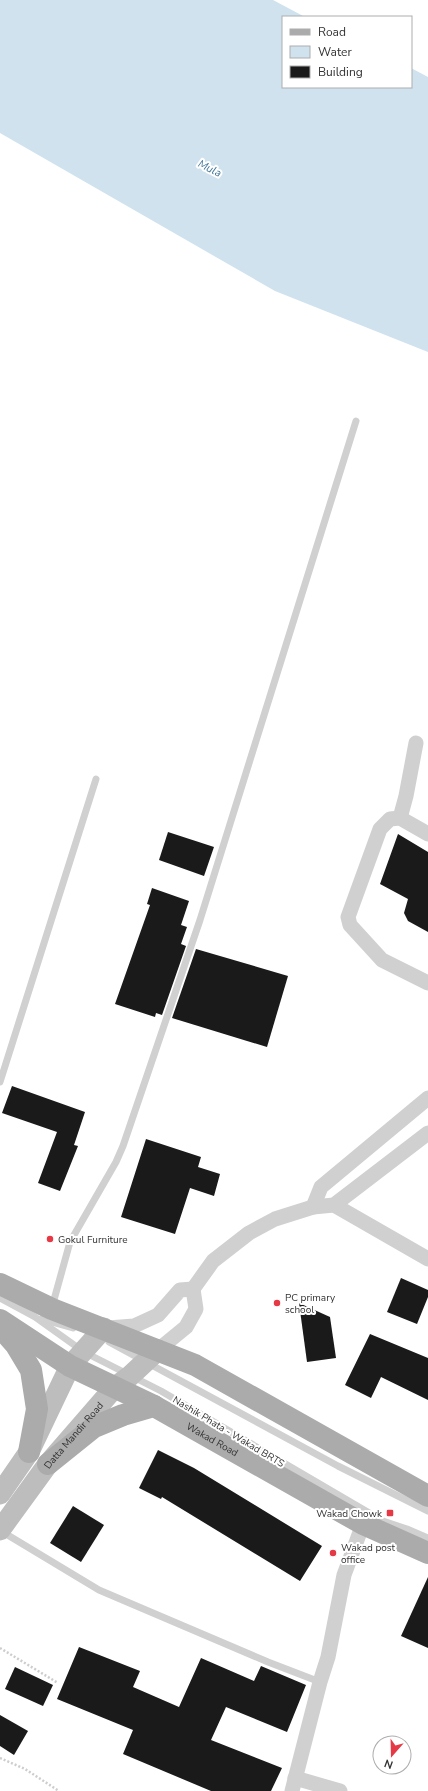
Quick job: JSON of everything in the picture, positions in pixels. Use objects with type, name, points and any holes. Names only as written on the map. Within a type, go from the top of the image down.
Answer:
[{"type":"main road","name":"Wakad Road","points":[[0,1284],[89,1343],[122,1382],[154,1406],[363,1524],[428,1553]]},
{"type":"main road","name":"Wakad Road","points":[[0,1320],[89,1343],[195,1365],[428,1496]]},
{"type":"main road","points":[[0,1326],[16,1345],[31,1370],[37,1409],[29,1452]]},
{"type":"main road","points":[[0,1494],[29,1452],[89,1343]]},
{"type":"main road","name":"Datta Mandir Road","points":[[0,1530],[48,1464],[122,1382],[152,1356]]},
{"type":"main road","points":[[48,1464],[94,1427],[123,1415],[154,1406]]},
{"type":"street","points":[[400,818],[406,796],[416,743]]},
{"type":"street","points":[[428,834],[400,818],[390,820],[380,829],[348,917],[350,925],[382,960],[428,983]]},
{"type":"street","points":[[313,1207],[321,1188],[428,1098]]},
{"type":"street","points":[[152,1356],[186,1327],[196,1309],[193,1289],[213,1261],[249,1233],[275,1219],[313,1207],[334,1205],[427,1135],[406,1117]]},
{"type":"street","points":[[334,1205],[428,1259]]},
{"type":"street","points":[[89,1343],[158,1315],[180,1290],[193,1289]]},
{"type":"street","points":[[340,1791],[294,1784],[320,1682],[328,1657],[344,1575],[357,1536],[363,1524]]},
{"type":"lane","points":[[43,1313],[70,1242],[116,1162],[126,1139],[200,920],[356,422]]},
{"type":"lane","points":[[0,1082],[96,779]]},
{"type":"lane","points":[[0,1298],[43,1313],[77,1330]]},
{"type":"lane","points":[[43,1313],[89,1343]]},
{"type":"lane","name":"Nashik Phata - Wakad BRTS","points":[[152,1356],[338,1466],[428,1511]]},
{"type":"lane","name":"Nashik Phata - Wakad BRTS","points":[[122,1382],[160,1391],[382,1521],[428,1538]]},
{"type":"lane","points":[[0,1530],[100,1590],[268,1662],[320,1682]]},
{"type":"path","points":[[0,1648],[58,1683]]},
{"type":"path","points":[[0,1758],[25,1769],[59,1791]]},
{"type":"water","name":"Mula","points":[[0,0],[273,0],[303,16],[282,16],[282,88],[412,88],[412,69],[428,77],[428,352],[275,291],[0,133]]},
{"type":"building","points":[[168,832],[214,847],[204,876],[159,860]]},
{"type":"building","points":[[398,834],[428,852],[428,932],[408,921],[404,913],[408,899],[380,884]]},
{"type":"building","points":[[152,888],[189,901],[181,925],[187,927],[181,944],[186,946],[162,1015],[156,1013],[155,1017],[115,1004],[150,905],[147,904]]},
{"type":"building","points":[[196,949],[288,976],[267,1047],[172,1018]]},
{"type":"building","points":[[12,1086],[85,1112],[74,1145],[78,1146],[60,1191],[38,1183],[57,1132],[2,1113]]},
{"type":"building","points":[[146,1139],[201,1157],[198,1167],[220,1174],[214,1196],[190,1188],[175,1234],[121,1217]]},
{"type":"building","points":[[401,1278],[428,1290],[428,1297],[417,1324],[387,1312]]},
{"type":"building","points":[[299,1303],[330,1317],[336,1358],[307,1362]]},
{"type":"building","points":[[370,1334],[428,1358],[428,1400],[381,1377],[371,1398],[345,1385]]},
{"type":"building","points":[[158,1450],[194,1468],[322,1546],[300,1581],[162,1497],[161,1499],[139,1488]]},
{"type":"building","points":[[73,1506],[104,1525],[81,1562],[50,1543]]},
{"type":"building","points":[[428,1577],[428,1648],[401,1636]]},
{"type":"building","points":[[79,1647],[140,1671],[133,1687],[179,1707],[201,1658],[254,1681],[261,1666],[306,1685],[287,1732],[226,1707],[211,1740],[282,1768],[271,1791],[211,1791],[123,1754],[133,1730],[57,1699]]},
{"type":"building","points":[[15,1667],[53,1685],[43,1706],[5,1689]]},
{"type":"building","points":[[0,1715],[28,1731],[14,1755],[0,1746]]},
{"type":"place","name":"Gokul Furniture","points":[[50,1239]]},
{"type":"place","name":"PC primary school","points":[[277,1303]]},
{"type":"place","name":"Wakad Chowk","points":[[390,1513]]},
{"type":"place","name":"Wakad post office","points":[[333,1553]]}]
